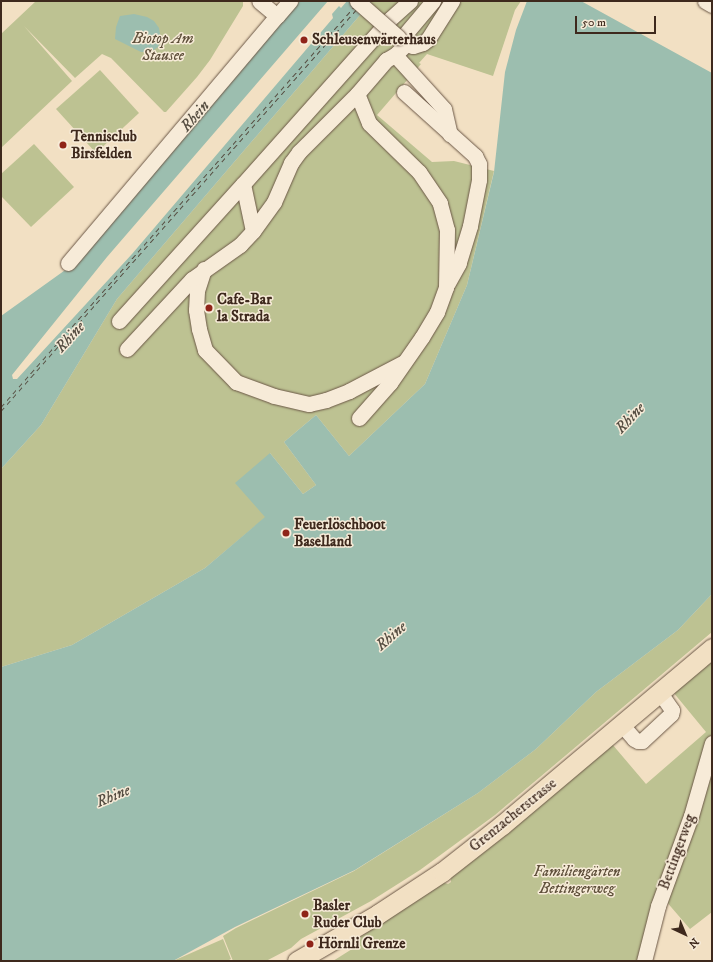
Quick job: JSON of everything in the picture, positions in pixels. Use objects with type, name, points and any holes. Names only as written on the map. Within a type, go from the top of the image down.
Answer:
[{"type":"main road","name":"Grenzacherstrasse","points":[[298,961],[378,914],[442,872],[502,825],[712,648]]},
{"type":"lane","points":[[259,1],[277,16]]},
{"type":"lane","points":[[68,263],[290,1]]},
{"type":"lane","points":[[357,1],[402,40],[418,46],[428,39],[452,1]]},
{"type":"lane","points":[[119,321],[390,19],[410,1]]},
{"type":"lane","points":[[128,349],[192,279],[204,269],[225,256],[253,231],[274,202],[291,163],[299,152],[357,94],[386,60],[395,55],[402,40],[433,1]]},
{"type":"lane","points":[[705,1],[712,5]]},
{"type":"lane","points":[[395,55],[444,109],[450,134]]},
{"type":"lane","points":[[359,418],[390,382],[437,312],[446,287],[459,263],[470,226],[479,180],[479,164],[475,156],[404,92]]},
{"type":"lane","points":[[357,94],[369,123],[419,172],[440,203],[447,230],[446,287]]},
{"type":"lane","points":[[243,184],[253,231]]},
{"type":"lane","points":[[204,269],[197,291],[196,310],[199,329],[205,350],[236,382],[274,396],[309,404],[326,400],[349,391],[404,362]]},
{"type":"lane","points":[[622,725],[634,739],[642,741],[671,714],[672,710],[670,705],[660,692]]},
{"type":"lane","name":"Bettingerweg","points":[[644,961],[658,906],[696,801],[712,743]]},
{"type":"green space","name":"Biotop Am Stausee","points":[[36,1],[243,1],[243,6],[210,60],[166,112],[164,112],[111,58],[102,54],[75,78],[24,26],[72,81],[1,148],[1,34]]},
{"type":"green space","points":[[372,1],[521,1],[515,10],[493,76],[427,54],[419,63],[421,64],[377,115],[432,162],[454,161],[494,171],[467,285],[425,384],[349,456],[316,415],[284,442],[316,485],[303,494],[270,453],[266,517],[205,568],[72,645],[1,667],[1,469],[41,425],[117,299]]},
{"type":"green space","points":[[100,70],[139,113],[96,153],[56,109]]},
{"type":"green space","points":[[34,144],[74,187],[31,227],[1,196],[1,174]]},
{"type":"green space","points":[[712,594],[712,632],[495,815],[420,870],[371,901],[301,939],[291,948],[266,961],[233,961],[223,936],[236,928],[354,871],[478,793],[536,749],[596,692],[678,630]]},
{"type":"green space","name":"Familiengärten Bettingerweg","points":[[712,660],[712,912],[690,929],[659,893],[640,961],[333,961],[360,944],[357,939],[442,882],[448,884],[451,882],[450,876],[503,837],[612,744],[646,784],[706,732],[673,692]]},
{"type":"green space","points":[[223,939],[231,959],[227,961],[173,961]]},
{"type":"water","name":"Rhine","points":[[300,1],[328,1],[107,257],[12,375],[13,379],[17,379],[132,254],[333,18],[332,14],[339,6],[341,8],[347,1],[372,1],[117,299],[41,425],[1,469],[1,316],[75,263]]},
{"type":"water","name":"Rhine","points":[[527,1],[581,1],[712,73],[712,594],[678,630],[596,692],[536,749],[478,793],[355,870],[235,927],[173,961],[1,961],[1,667],[72,645],[205,568],[265,517],[235,483],[270,453],[303,494],[316,485],[284,442],[316,415],[349,456],[425,384],[467,285],[494,172],[505,72],[516,30]]},
{"type":"water","points":[[134,14],[147,17],[154,21],[159,28],[161,40],[158,47],[151,52],[141,52],[115,39],[116,27],[120,16]]},
{"type":"ferry route","points":[[1,407],[354,7]]},
{"type":"ferry route","points":[[1,411],[356,10]]},
{"type":"place","name":"Schleusenwärterhaus","points":[[304,40]]},
{"type":"place","name":"Tennisclub Birsfelden","points":[[63,145]]},
{"type":"place","name":"Cafe-Bar la Strada","points":[[209,308]]},
{"type":"place","name":"Feuerlöschboot Baselland","points":[[286,533]]},
{"type":"place","name":"Basler Ruder Club","points":[[305,914]]},
{"type":"place","name":"Hörnli Grenze","points":[[310,944]]},
{"type":"water label","name":"Rhein","points":[[195,116]]}]
